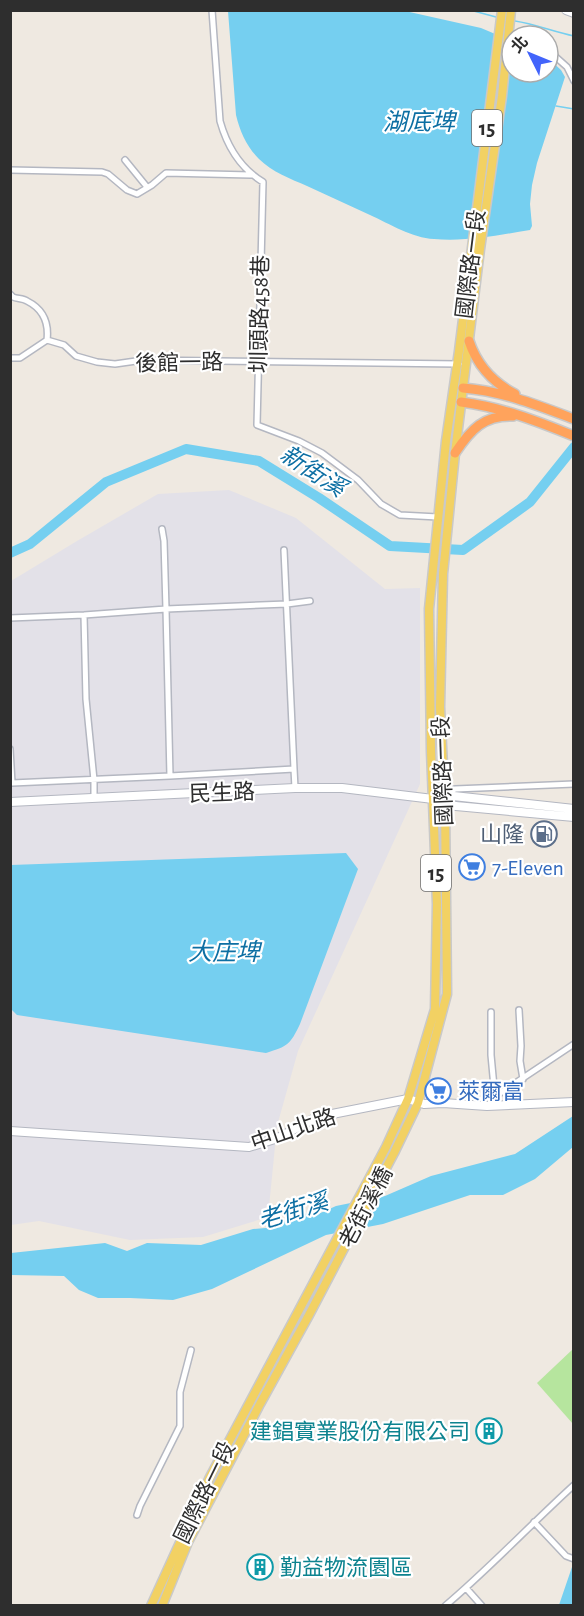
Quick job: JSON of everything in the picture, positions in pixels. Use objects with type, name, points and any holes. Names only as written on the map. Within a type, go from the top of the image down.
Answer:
[{"type":"highway","points":[[469,341],[484,370],[504,388],[528,401]]},
{"type":"highway","points":[[463,388],[485,390],[528,401],[573,419]]},
{"type":"highway","points":[[461,402],[507,410],[573,436]]},
{"type":"highway","points":[[455,453],[464,439],[483,422],[494,417],[522,416]]},
{"type":"main road","name":"國際路一段","points":[[390,1150],[418,1103],[447,994],[440,707],[442,594],[463,388],[462,364],[502,10]]},
{"type":"main road","name":"國際路一段","points":[[390,1150],[435,1009],[438,904],[433,799],[430,591],[453,396],[469,341],[502,84]]},
{"type":"main road","points":[[461,402],[453,396],[463,388]]},
{"type":"main road","name":"老街溪橋","points":[[333,1257],[390,1150]]},
{"type":"main road","name":"國際路一段","points":[[151,1605],[210,1477],[333,1257]]},
{"type":"main road","name":"國際路一段","points":[[162,1605],[192,1533],[309,1316],[333,1257]]},
{"type":"street","name":"圳頭路458巷","points":[[212,10],[220,121],[230,150],[251,175],[263,182],[257,425],[299,441],[322,453],[358,480],[381,504],[400,515],[438,517]]},
{"type":"street","points":[[566,10],[573,13]]},
{"type":"street","points":[[560,61],[567,67],[573,81]]},
{"type":"street","points":[[125,160],[147,187]]},
{"type":"street","points":[[10,170],[102,172],[108,174],[127,190],[137,194],[166,173],[251,175]]},
{"type":"street","points":[[10,294],[13,297],[25,299],[35,307],[44,316],[48,328],[47,340],[20,358],[10,358]]},
{"type":"street","name":"後館一路","points":[[47,340],[64,345],[76,356],[115,364],[143,360],[462,364]]},
{"type":"street","points":[[162,529],[170,776]]},
{"type":"street","points":[[284,550],[295,788]]},
{"type":"street","points":[[10,618],[310,601]]},
{"type":"street","points":[[84,615],[86,699],[94,797]]},
{"type":"street","points":[[10,749],[12,783],[294,769]]},
{"type":"street","points":[[444,800],[455,789],[573,784]]},
{"type":"street","name":"民生路","points":[[10,802],[295,788],[342,788],[444,800],[573,809]]},
{"type":"street","name":"民生路","points":[[444,800],[573,818]]},
{"type":"street","points":[[519,1010],[520,1061],[523,1079]]},
{"type":"street","points":[[491,1011],[494,1087],[499,1094]]},
{"type":"street","points":[[487,1106],[499,1094],[573,1044]]},
{"type":"street","points":[[408,1099],[424,1104],[487,1106],[573,1102]]},
{"type":"street","name":"中山北路","points":[[10,1131],[249,1147],[278,1138],[317,1117],[408,1099]]},
{"type":"street","points":[[137,1515],[180,1426],[180,1392],[191,1350]]},
{"type":"street","points":[[445,1605],[466,1588],[573,1485]]},
{"type":"street","points":[[534,1522],[566,1556],[573,1560]]},
{"type":"street","points":[[466,1588],[482,1605]]},
{"type":"shaded area","points":[[229,490],[296,518],[385,589],[420,588],[420,784],[298,1051],[277,1126],[268,1217],[203,1237],[130,1240],[39,1221],[11,1225],[11,581],[158,494]]},
{"type":"green space","points":[[573,1349],[573,1424],[537,1383]]},
{"type":"water","name":"湖底埤","points":[[228,11],[405,11],[481,28],[500,36],[500,84],[560,84],[560,69],[565,77],[537,163],[530,204],[532,226],[530,230],[482,238],[458,240],[418,236],[288,178],[259,159],[244,139],[236,115]]},
{"type":"water","name":"大庄埤","points":[[346,853],[358,869],[300,1024],[288,1044],[266,1053],[17,1015],[11,1009],[11,865]]},
{"type":"water","points":[[573,1116],[573,1147],[535,1179],[503,1195],[470,1195],[383,1224],[326,1235],[212,1289],[173,1300],[98,1298],[79,1290],[64,1276],[11,1275],[11,1253],[105,1243],[127,1251],[147,1243],[201,1245],[253,1229],[277,1227],[293,1212],[316,1215],[336,1206],[385,1196],[431,1176],[515,1154]]},
{"type":"water","points":[[572,1567],[574,1567],[573,1605],[559,1605]]},
{"type":"waterway","points":[[470,10],[496,17]]},
{"type":"waterway","points":[[515,21],[574,36]]},
{"type":"waterway","points":[[556,106],[574,109]]},
{"type":"waterway","name":"新街溪","points":[[10,553],[30,544],[106,482],[186,449],[259,461],[390,546],[463,550],[530,502],[574,447]]},
{"type":"place","name":"山隆","points":[[544,834]]},
{"type":"place","name":"7-Eleven","points":[[472,867]]},
{"type":"place","name":"萊爾富","points":[[438,1091]]},
{"type":"place","name":"建錩實業股份有限公司","points":[[489,1431]]},
{"type":"place","name":"勤益物流園區","points":[[260,1567]]},
{"type":"water label","name":"老街溪","points":[[293,1211]]}]
